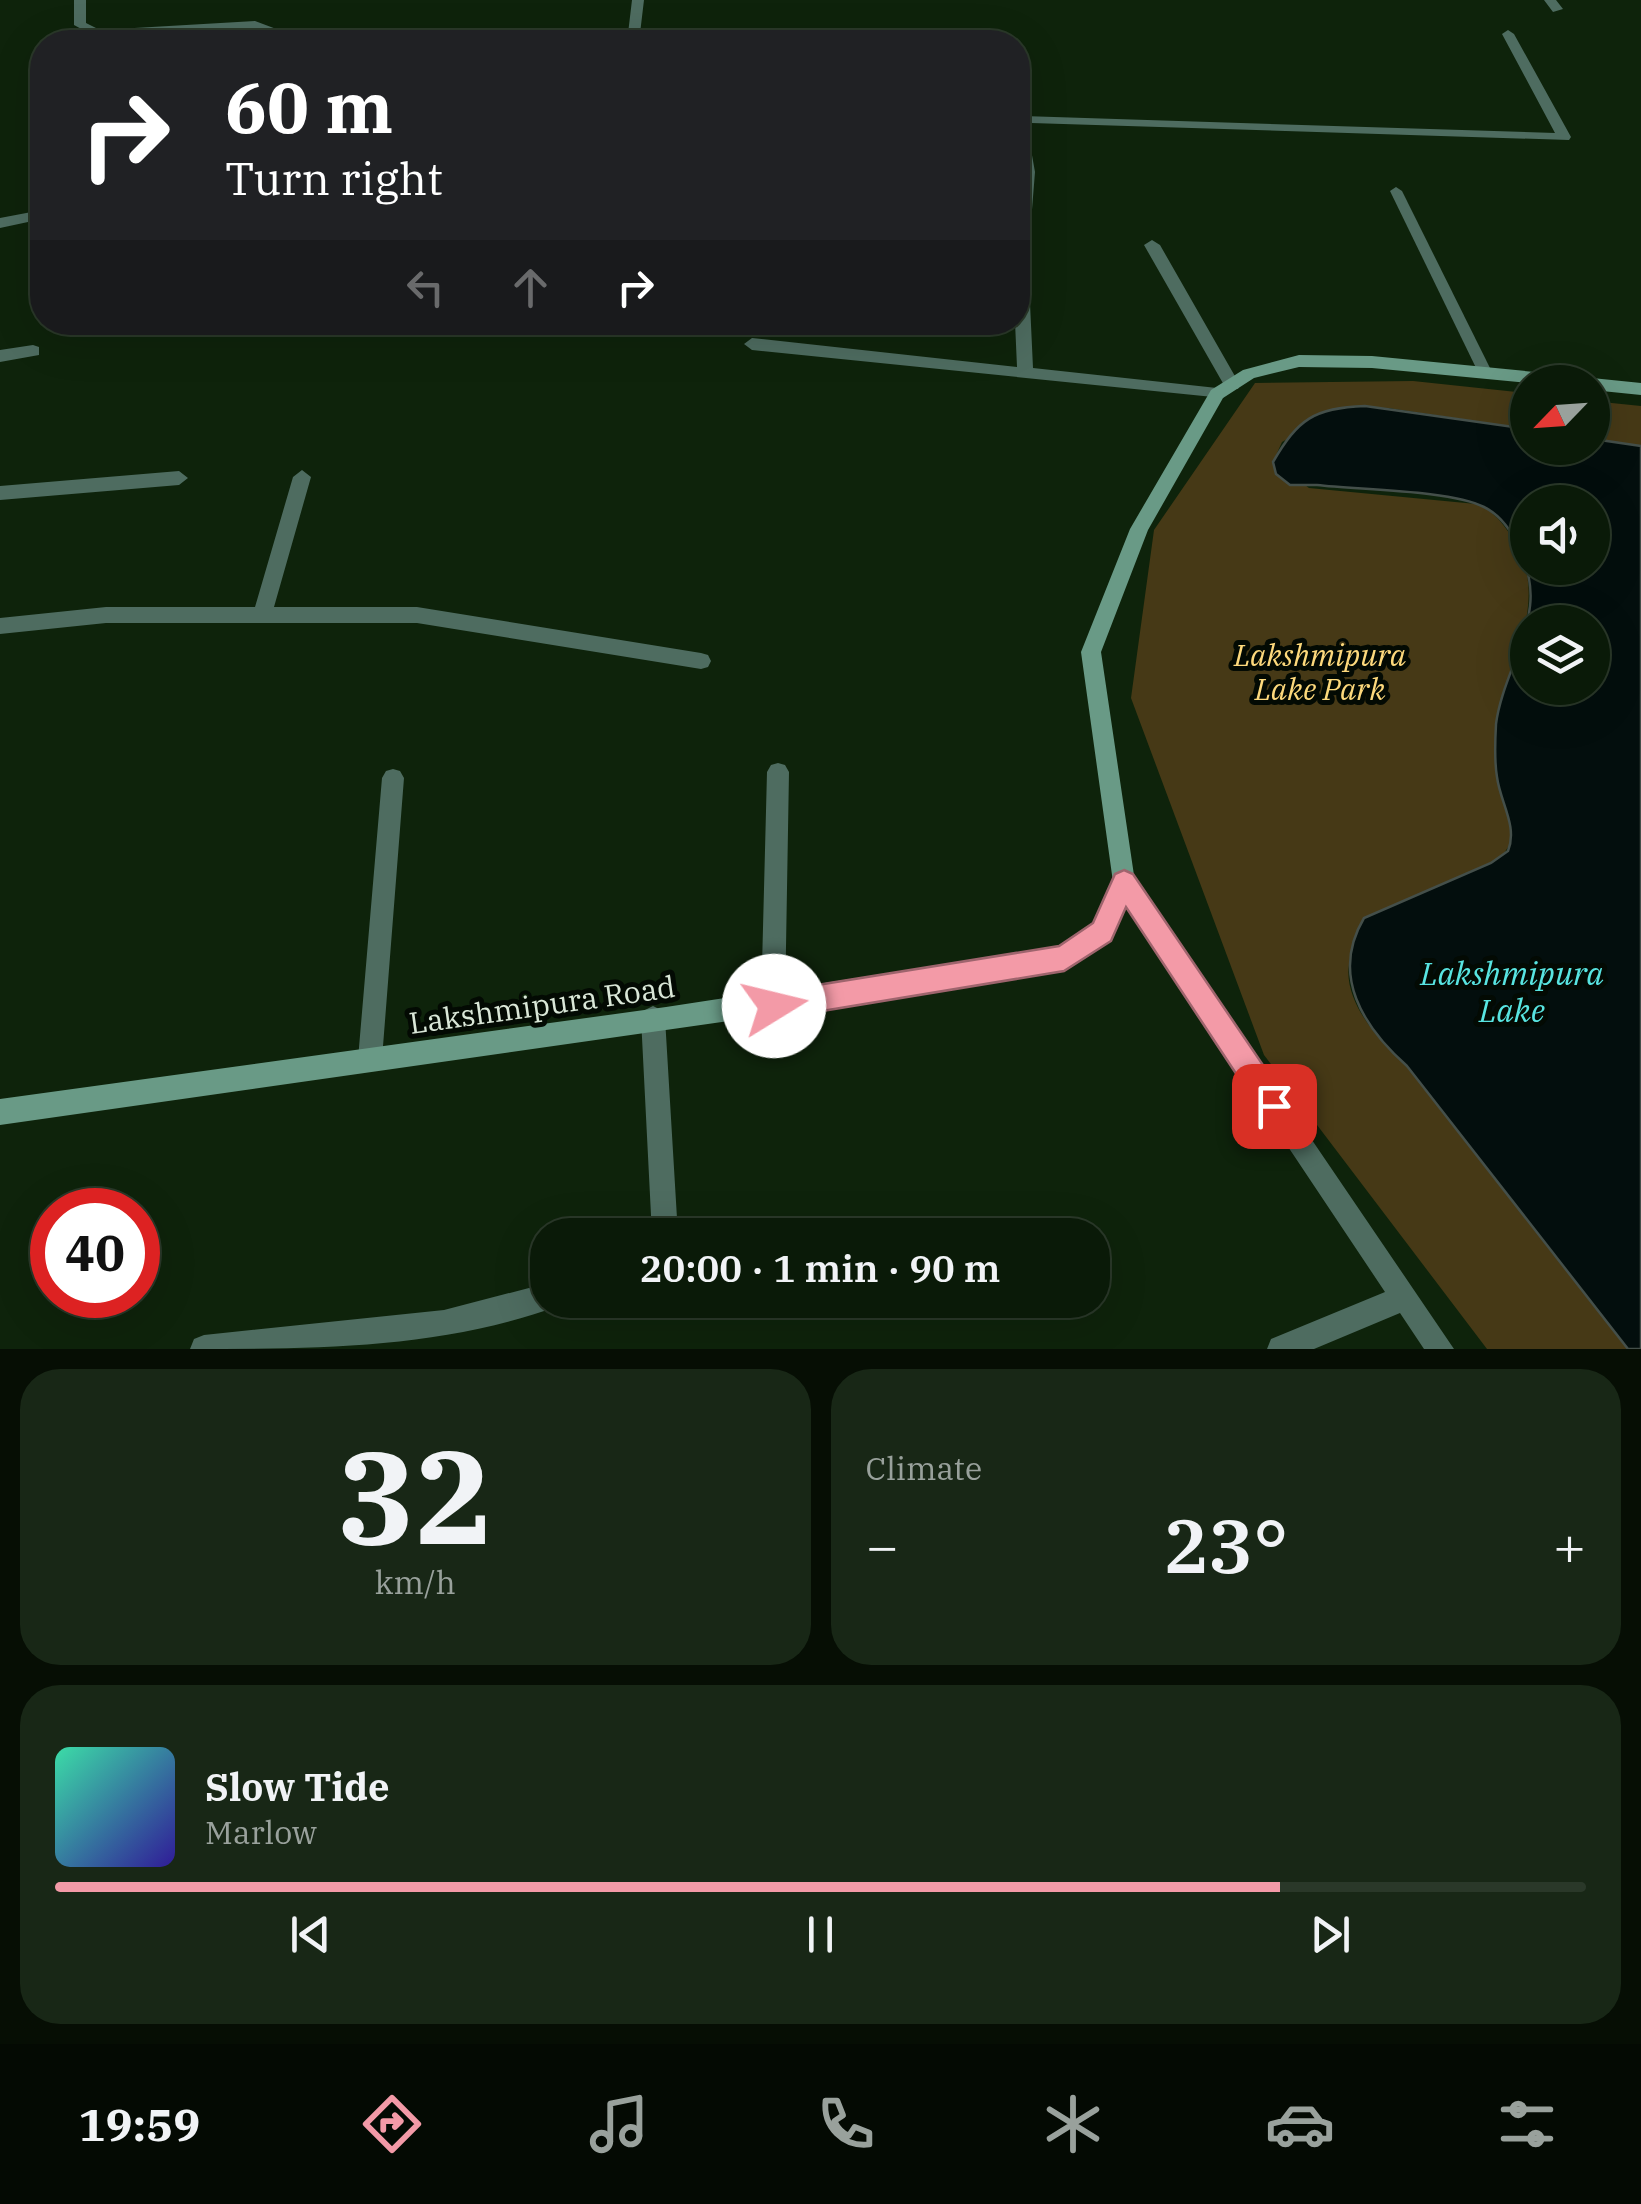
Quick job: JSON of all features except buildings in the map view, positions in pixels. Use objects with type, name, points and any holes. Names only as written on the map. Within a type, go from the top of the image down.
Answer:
[{"type":"street","points":[[80,0],[80,25],[90,30]]},
{"type":"street","points":[[634,30],[638,0]]},
{"type":"street","points":[[151,30],[231,24],[270,30]]},
{"type":"street","points":[[1030,120],[1564,137],[1508,34]]},
{"type":"street","points":[[0,223],[30,217]]},
{"type":"street","points":[[1152,244],[1224,389]]},
{"type":"street","points":[[1023,335],[1025,372]]},
{"type":"street","points":[[752,344],[1224,389]]},
{"type":"street","points":[[0,356],[33,350]]},
{"type":"street","points":[[1440,1349],[1124,882],[1090,652],[1139,529],[1224,389],[1249,374],[1300,361],[1372,362],[1510,376]]},
{"type":"street","points":[[1610,386],[1641,389]]},
{"type":"street","points":[[0,493],[179,478]]},
{"type":"street","points":[[264,612],[302,478]]},
{"type":"street","points":[[0,626],[106,615],[264,612],[417,615],[701,661]]},
{"type":"street","points":[[774,1006],[778,772]]},
{"type":"street","points":[[370,1059],[393,778]]},
{"type":"street","name":"Lakshmipura Road","points":[[0,1112],[653,1018],[774,1006],[1064,958],[1102,932],[1124,882]]},
{"type":"street","points":[[653,1018],[664,1218]]},
{"type":"street","points":[[1282,1349],[1403,1298]]},
{"type":"street","points":[[204,1349],[444,1324],[530,1301]]},
{"type":"lane","points":[[1396,191],[1486,374]]},
{"type":"green space","name":"Lakshmipura Lake Park","points":[[1413,381],[1510,391],[1510,426],[1388,408],[1344,407],[1282,442],[1273,462],[1309,488],[1476,504],[1495,516],[1510,534],[1510,585],[1528,586],[1527,605],[1510,605],[1510,676],[1495,743],[1512,841],[1501,858],[1364,918],[1353,947],[1349,979],[1366,1021],[1407,1066],[1628,1349],[1487,1349],[1264,1055],[1131,698],[1154,530],[1255,383]]},
{"type":"green space","points":[[1610,403],[1641,406],[1641,446],[1610,441]]},
{"type":"water","name":"Lakshmipura Lake","points":[[1365,406],[1510,427],[1510,465],[1610,465],[1610,441],[1641,446],[1641,1349],[1628,1349],[1407,1066],[1377,1034],[1356,999],[1350,960],[1364,918],[1491,863],[1508,851],[1511,832],[1495,751],[1496,724],[1510,675],[1510,705],[1610,705],[1610,605],[1530,605],[1529,585],[1610,585],[1610,485],[1510,485],[1510,532],[1495,514],[1469,501],[1427,494],[1290,485],[1276,474],[1273,462],[1300,426],[1333,410]]},
{"type":"route","points":[[774,1006],[1064,958],[1102,932],[1124,882],[1274,1106]]}]
